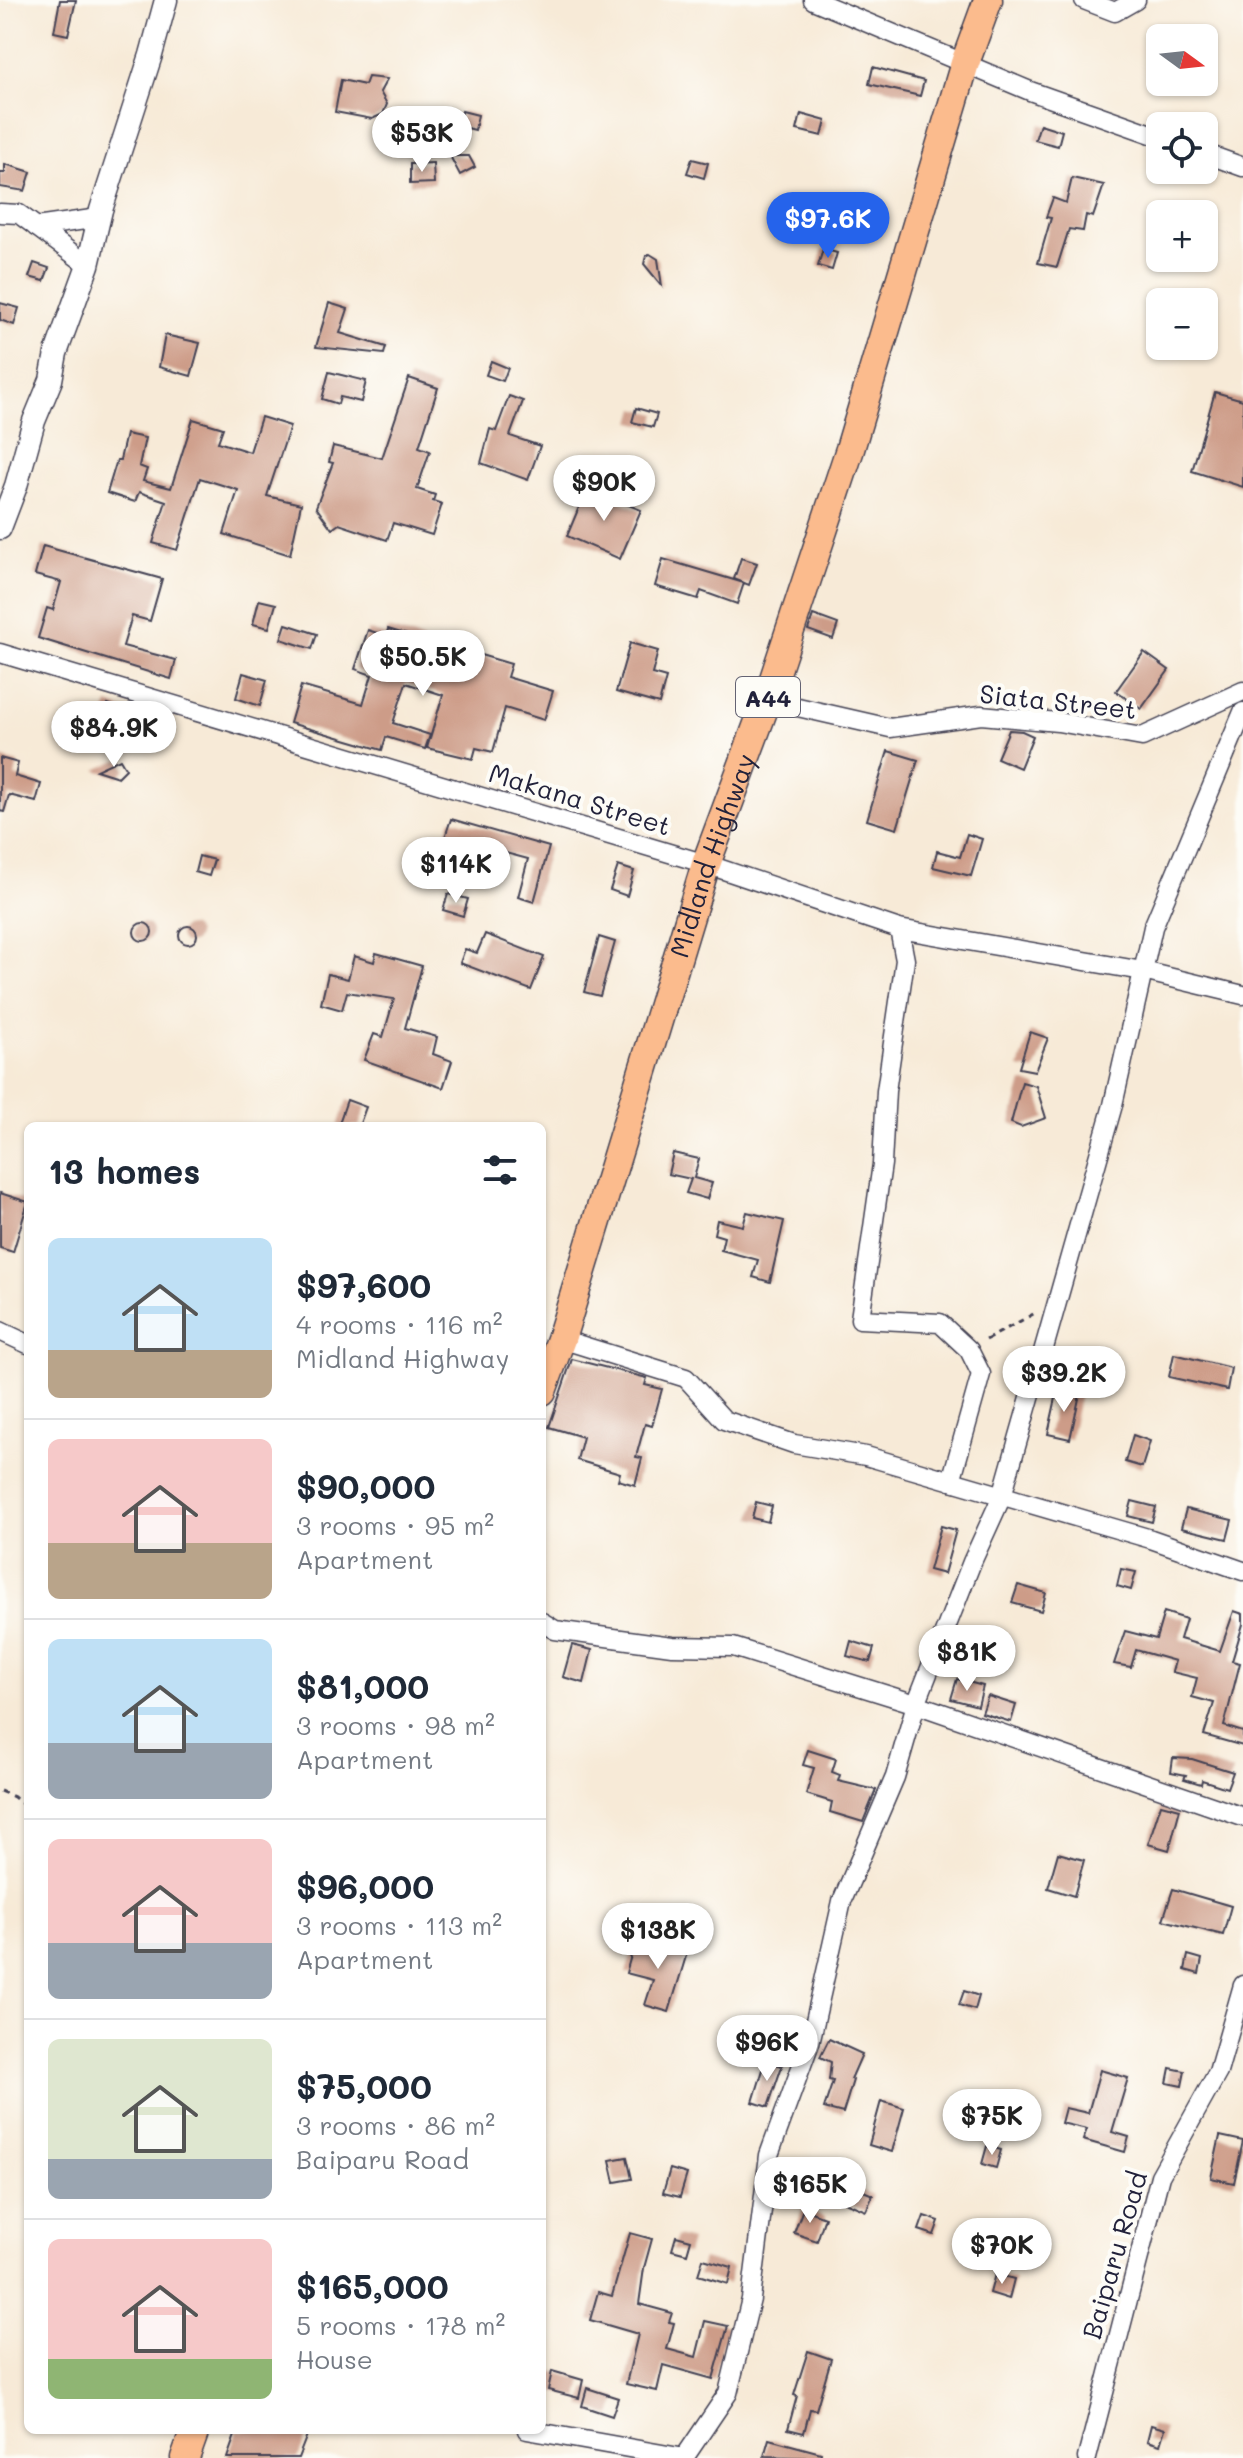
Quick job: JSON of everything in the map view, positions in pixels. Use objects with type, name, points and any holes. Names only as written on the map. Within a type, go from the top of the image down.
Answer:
[{"type":"main road","name":"Midland Highway","points":[[546,1380],[706,864],[767,700],[850,449],[965,63],[988,0]]},
{"type":"main road","points":[[185,2458],[194,2434]]},
{"type":"street","points":[[0,528],[16,486],[34,421],[51,380],[56,353],[88,265],[99,218],[166,0]]},
{"type":"street","points":[[813,0],[1030,91],[1146,132]]},
{"type":"street","points":[[1084,0],[1115,12],[1136,0]]},
{"type":"street","points":[[1218,158],[1243,167]]},
{"type":"street","points":[[0,213],[19,214],[88,265]]},
{"type":"street","points":[[36,227],[99,218]]},
{"type":"street","name":"Makana Street","points":[[0,653],[706,864],[899,929],[1143,971],[1243,995]]},
{"type":"street","name":"Siata Street","points":[[767,700],[890,728],[981,715],[1058,722],[1142,737],[1243,691]]},
{"type":"street","points":[[546,2433],[684,2458],[728,2393],[751,2299],[769,2155],[810,2043],[842,1901],[895,1777],[916,1704],[972,1562],[1002,1496],[1113,1105],[1153,927],[1243,712]]},
{"type":"street","points":[[899,929],[905,960],[886,1091],[882,1164],[860,1319],[940,1323],[969,1350],[981,1374],[951,1481]]},
{"type":"street","points":[[0,1331],[24,1342]]},
{"type":"street","points":[[561,1339],[686,1378],[724,1420],[794,1444],[866,1456],[1151,1539],[1243,1571]]},
{"type":"street","points":[[546,1624],[555,1630],[672,1646],[733,1647],[916,1704],[1243,1817]]},
{"type":"street","name":"Baiparu Road","points":[[1087,2458],[1160,2176],[1218,2072],[1243,1985]]},
{"type":"path","points":[[969,1350],[1029,1315],[1057,1305]]},
{"type":"path","points":[[0,1791],[24,1806]]},
{"type":"building","points":[[60,0],[76,0],[68,35],[54,32]]},
{"type":"building","points":[[873,67],[924,81],[920,96],[869,84]]},
{"type":"building","points":[[368,77],[387,79],[380,92],[387,104],[383,114],[372,119],[335,112],[341,80],[365,85]]},
{"type":"building","points":[[462,111],[478,115],[475,130],[459,126]]},
{"type":"building","points":[[801,114],[826,121],[822,136],[797,130]]},
{"type":"building","points":[[1040,124],[1062,131],[1058,146],[1035,140]]},
{"type":"building","points":[[450,156],[469,156],[475,167],[460,175]]},
{"type":"building","points":[[692,159],[708,163],[704,178],[687,173]]},
{"type":"building","points":[[433,163],[434,183],[410,184],[410,164]]},
{"type":"building","points":[[5,164],[31,172],[25,191],[0,187],[0,173],[5,173]]},
{"type":"building","points":[[1072,178],[1104,185],[1093,217],[1086,215],[1083,231],[1069,229],[1057,267],[1038,263],[1051,218],[1046,217],[1053,198],[1066,203]]},
{"type":"building","points":[[823,249],[837,253],[832,270],[818,266]]},
{"type":"building","points":[[650,254],[658,259],[662,286],[644,264],[646,256]]},
{"type":"building","points":[[34,263],[49,268],[44,281],[29,277]]},
{"type":"building","points":[[0,303],[19,308],[14,325],[0,320]]},
{"type":"building","points":[[329,303],[348,309],[340,333],[386,347],[384,354],[316,347]]},
{"type":"building","points":[[165,335],[200,343],[191,376],[159,367]]},
{"type":"building","points":[[491,361],[508,368],[503,381],[486,375]]},
{"type":"building","points":[[329,372],[366,381],[361,402],[340,397],[338,404],[322,399]]},
{"type":"building","points":[[409,378],[438,388],[419,447],[430,451],[417,489],[435,495],[433,501],[442,504],[432,535],[393,523],[387,540],[339,524],[332,529],[316,507],[333,463],[329,462],[333,446],[382,458]]},
{"type":"building","points":[[1215,392],[1243,400],[1243,487],[1192,471]]},
{"type":"building","points":[[509,396],[523,401],[510,436],[540,446],[528,480],[481,463],[490,429],[496,431]]},
{"type":"building","points":[[636,408],[657,414],[653,427],[632,422]]},
{"type":"building","points":[[261,417],[290,426],[267,496],[301,504],[290,555],[224,534],[238,490],[200,478],[177,550],[153,543],[166,501],[139,492],[135,502],[107,493],[126,434],[145,438],[139,466],[147,469],[143,481],[171,488],[193,419],[223,428],[218,442],[250,452]]},
{"type":"building","points":[[587,488],[641,510],[620,559],[567,536]]},
{"type":"building","points":[[43,546],[162,579],[150,621],[132,616],[123,646],[176,660],[171,679],[38,638],[47,608],[53,610],[61,582],[35,575]]},
{"type":"building","points":[[741,558],[757,563],[749,585],[734,579]]},
{"type":"building","points":[[663,559],[744,583],[737,604],[701,591],[698,599],[655,586]]},
{"type":"building","points":[[259,600],[276,604],[269,628],[253,624]]},
{"type":"building","points":[[813,615],[838,624],[833,639],[808,630]]},
{"type":"building","points":[[286,624],[317,634],[312,649],[281,639]]},
{"type":"building","points":[[388,629],[424,640],[421,648],[454,659],[457,648],[511,664],[507,677],[553,691],[544,720],[505,708],[493,752],[476,748],[473,759],[427,748],[443,695],[406,683],[393,723],[430,735],[425,749],[386,737],[382,750],[290,723],[301,686],[363,704],[372,675],[355,669],[368,630],[386,636]]},
{"type":"building","points":[[630,643],[658,651],[652,674],[666,678],[659,704],[616,692]]},
{"type":"building","points":[[1144,652],[1169,670],[1141,709],[1116,691]]},
{"type":"building","points":[[243,673],[267,680],[260,706],[236,698]]},
{"type":"building","points":[[108,704],[136,714],[129,735],[101,724]]},
{"type":"building","points":[[1009,730],[1033,736],[1020,768],[997,758]]},
{"type":"building","points":[[888,751],[918,760],[897,829],[867,820]]},
{"type":"building","points":[[0,758],[18,763],[15,776],[41,784],[36,802],[9,795],[4,812],[0,811]]},
{"type":"building","points":[[120,759],[126,769],[118,777],[96,770]]},
{"type":"building","points":[[451,819],[549,847],[534,902],[518,897],[528,859],[498,851],[496,859],[443,843]]},
{"type":"building","points":[[967,834],[982,839],[971,876],[933,867],[937,851],[960,857]]},
{"type":"building","points":[[199,856],[214,860],[209,876],[195,872]]},
{"type":"building","points":[[618,866],[634,871],[627,896],[610,890]]},
{"type":"building","points":[[448,894],[468,899],[463,916],[443,910]]},
{"type":"building","points":[[143,923],[152,932],[143,941],[134,932]]},
{"type":"building","points":[[188,926],[197,935],[188,944],[179,935]]},
{"type":"building","points":[[485,934],[544,957],[531,990],[460,963],[465,949],[477,953]]},
{"type":"building","points":[[599,937],[615,942],[600,996],[584,992]]},
{"type":"building","points":[[376,953],[422,966],[405,1028],[437,1037],[433,1054],[452,1061],[443,1088],[364,1060],[374,1034],[383,1037],[394,999],[347,992],[342,1010],[321,1004],[328,974],[348,979],[354,956],[374,962]]},
{"type":"building","points":[[1030,1032],[1048,1038],[1035,1071],[1019,1068]]},
{"type":"building","points":[[1022,1082],[1036,1086],[1046,1118],[1021,1127],[1011,1123]]},
{"type":"building","points":[[347,1100],[366,1107],[360,1122],[339,1122]]},
{"type":"building","points":[[673,1153],[699,1159],[694,1178],[712,1183],[707,1199],[686,1193],[691,1179],[668,1174]]},
{"type":"building","points":[[0,1193],[24,1201],[24,1215],[13,1252],[0,1248]]},
{"type":"building","points":[[747,1212],[784,1221],[770,1282],[753,1277],[758,1260],[721,1250],[724,1237],[714,1234],[717,1220],[743,1226]]},
{"type":"building","points":[[1174,1354],[1231,1368],[1227,1390],[1169,1377]]},
{"type":"building","points":[[572,1359],[647,1378],[645,1385],[662,1389],[652,1426],[645,1424],[636,1457],[642,1458],[635,1485],[618,1480],[620,1473],[577,1460],[583,1437],[549,1427]]},
{"type":"building","points":[[1058,1389],[1080,1394],[1070,1439],[1048,1434]]},
{"type":"building","points":[[1133,1435],[1150,1441],[1142,1467],[1125,1462]]},
{"type":"building","points":[[1132,1501],[1156,1507],[1152,1522],[1128,1516]]},
{"type":"building","points":[[756,1502],[772,1506],[768,1522],[752,1518]]},
{"type":"building","points":[[1186,1509],[1232,1520],[1227,1539],[1181,1528]]},
{"type":"building","points":[[941,1526],[956,1530],[944,1574],[929,1570]]},
{"type":"building","points":[[1121,1569],[1136,1572],[1131,1590],[1117,1586]]},
{"type":"building","points":[[1018,1585],[1046,1593],[1041,1611],[1012,1603]]},
{"type":"building","points":[[1234,1611],[1243,1614],[1232,1661],[1240,1663],[1224,1726],[1243,1732],[1243,1746],[1204,1735],[1214,1703],[1192,1697],[1197,1678],[1172,1672],[1175,1661],[1136,1650],[1131,1667],[1114,1664],[1125,1631],[1156,1639],[1164,1612],[1186,1619],[1180,1639],[1220,1651]]},
{"type":"building","points":[[851,1641],[874,1648],[870,1662],[847,1656]]},
{"type":"building","points":[[572,1645],[592,1650],[584,1683],[563,1677]]},
{"type":"building","points":[[957,1679],[983,1686],[978,1706],[951,1699]]},
{"type":"building","points":[[988,1696],[1016,1705],[1011,1722],[982,1713]]},
{"type":"building","points":[[808,1750],[836,1759],[832,1772],[840,1775],[838,1781],[876,1790],[863,1822],[830,1812],[832,1802],[806,1794],[814,1768],[803,1765]]},
{"type":"building","points":[[1173,1758],[1192,1759],[1233,1772],[1227,1788],[1202,1780],[1201,1784],[1184,1779],[1186,1775],[1171,1772]]},
{"type":"building","points":[[1161,1804],[1180,1809],[1169,1850],[1148,1844]]},
{"type":"building","points":[[1058,1853],[1084,1860],[1074,1896],[1048,1888]]},
{"type":"building","points":[[1173,1889],[1231,1906],[1223,1935],[1163,1920]]},
{"type":"building","points":[[636,1938],[687,1953],[669,2012],[645,2005],[653,1980],[626,1973]]},
{"type":"building","points":[[1188,1955],[1202,1959],[1199,1974],[1185,1970]]},
{"type":"building","points":[[964,1991],[979,1996],[975,2010],[959,2005]]},
{"type":"building","points":[[829,2039],[862,2054],[851,2079],[843,2113],[824,2108],[833,2081],[829,2080],[831,2062],[820,2057]]},
{"type":"building","points":[[766,2060],[782,2066],[768,2107],[753,2102]]},
{"type":"building","points":[[1170,2068],[1185,2071],[1182,2086],[1167,2083]]},
{"type":"building","points":[[1100,2070],[1128,2078],[1112,2132],[1129,2137],[1125,2152],[1083,2140],[1087,2129],[1061,2123],[1065,2108],[1088,2113]]},
{"type":"building","points":[[881,2101],[904,2108],[892,2152],[869,2145]]},
{"type":"building","points":[[1220,2136],[1243,2141],[1234,2183],[1211,2178]]},
{"type":"building","points":[[987,2146],[1001,2150],[996,2168],[982,2164]]},
{"type":"building","points":[[627,2157],[632,2179],[615,2182],[610,2160]]},
{"type":"building","points":[[670,2169],[687,2174],[680,2197],[663,2193]]},
{"type":"building","points":[[849,2185],[873,2195],[866,2211],[842,2201]]},
{"type":"building","points":[[803,2209],[825,2217],[817,2241],[794,2233]]},
{"type":"building","points":[[924,2216],[939,2221],[934,2235],[919,2230]]},
{"type":"building","points":[[630,2233],[652,2239],[639,2304],[672,2313],[669,2322],[674,2323],[667,2349],[696,2357],[705,2321],[728,2326],[713,2379],[663,2365],[657,2391],[626,2384],[638,2334],[590,2320],[598,2292],[612,2296]]},
{"type":"building","points":[[676,2236],[691,2240],[687,2254],[672,2250]]},
{"type":"building","points":[[703,2259],[732,2267],[728,2284],[698,2275]]},
{"type":"building","points":[[995,2274],[1014,2279],[1009,2299],[990,2293]]},
{"type":"building","points":[[808,2351],[831,2359],[816,2410],[810,2409],[804,2433],[788,2429],[797,2396],[794,2395]]},
{"type":"building","points":[[552,2371],[583,2380],[579,2398],[548,2390]]},
{"type":"building","points":[[587,2388],[618,2398],[612,2416],[582,2406]]},
{"type":"building","points":[[1151,2425],[1165,2429],[1160,2445],[1147,2441]]},
{"type":"building","points":[[236,2434],[307,2434],[298,2458],[227,2458]]},
{"type":"building","points":[[769,2439],[821,2453],[820,2458],[764,2456]]}]
